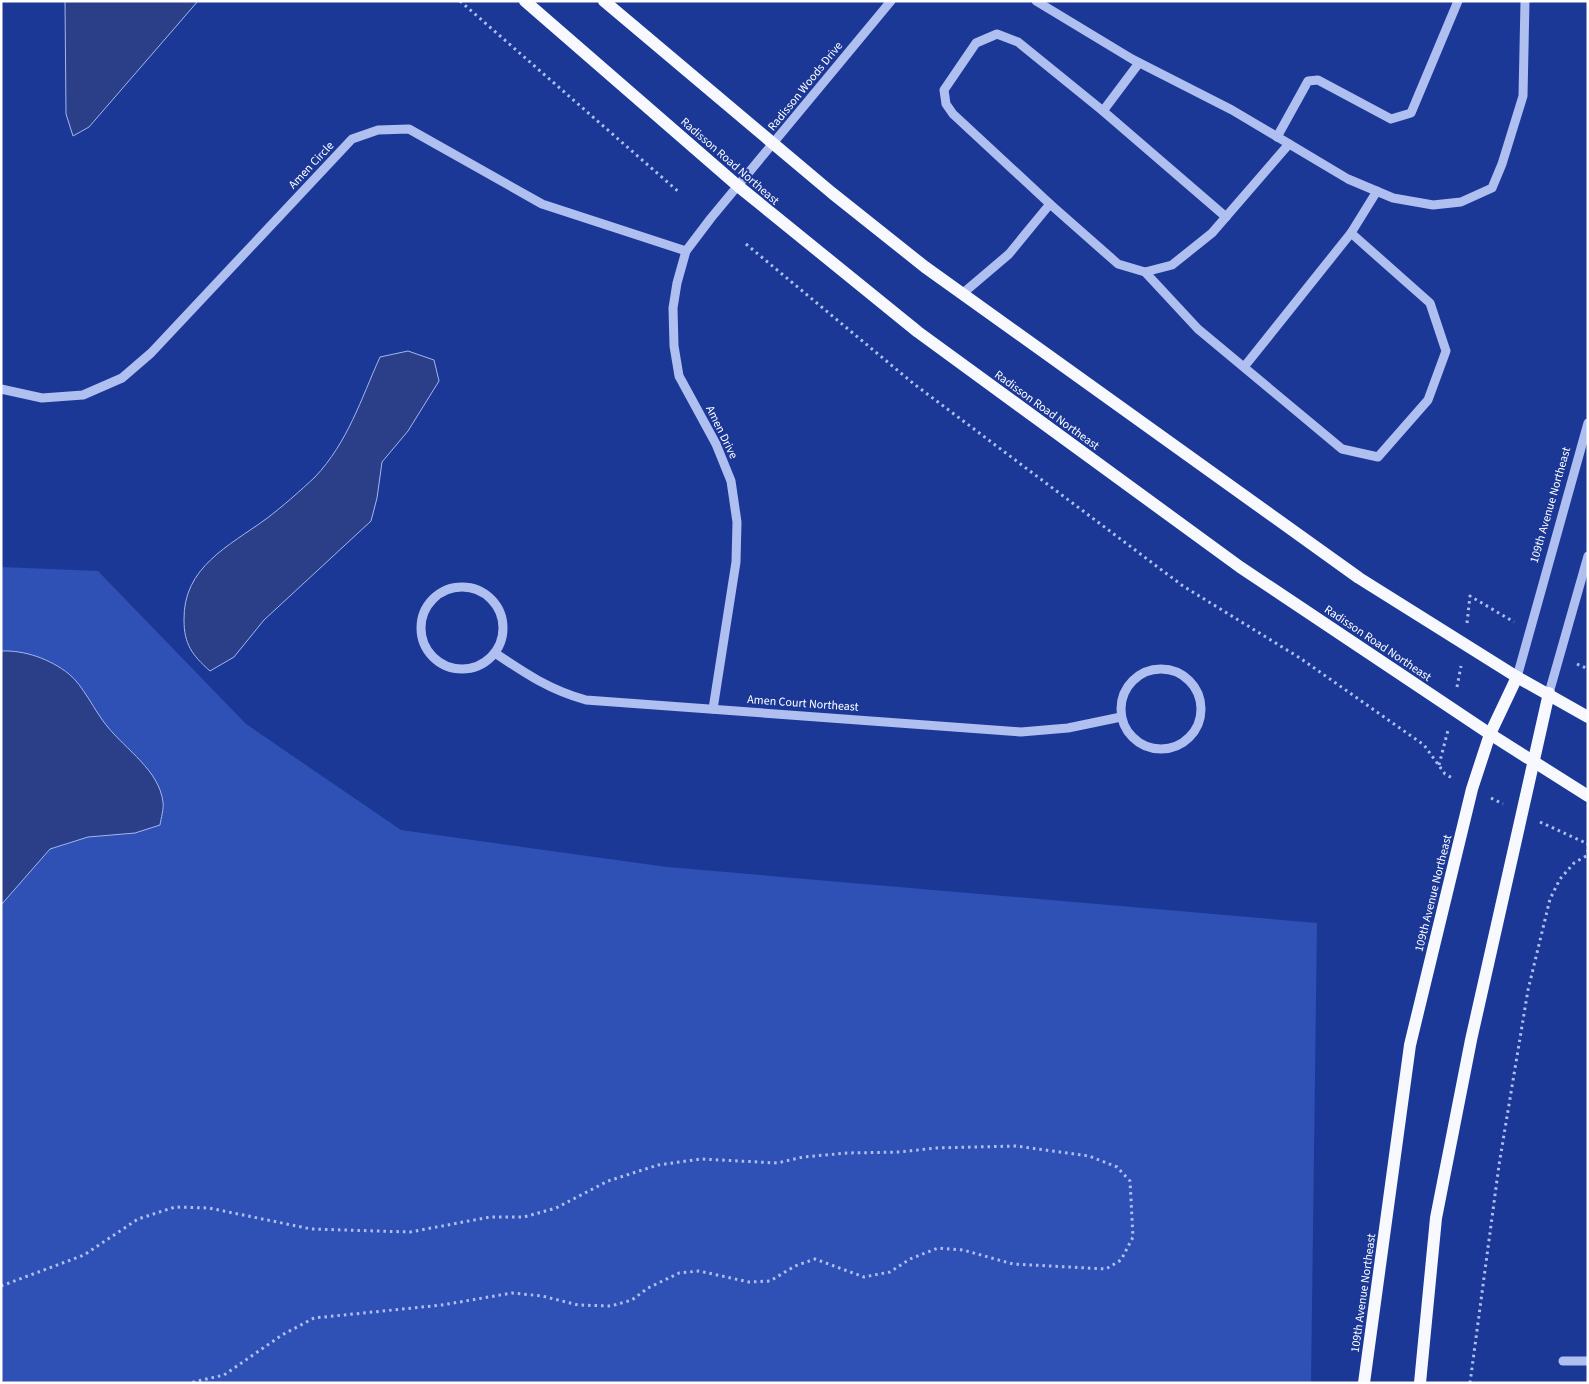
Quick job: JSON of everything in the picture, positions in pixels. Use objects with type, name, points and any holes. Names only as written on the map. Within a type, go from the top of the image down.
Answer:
[{"type":"main road","name":"Radisson Road Northeast","points":[[525,1],[738,186],[870,295],[1240,567],[1490,734],[1588,796]]},
{"type":"main road","points":[[604,1],[901,249],[962,294],[1359,578],[1517,676],[1588,717]]},
{"type":"main road","name":"109th Avenue Northeast","points":[[1364,1383],[1410,1045],[1472,789],[1490,734],[1517,676]]},
{"type":"main road","points":[[1420,1383],[1436,1218],[1471,1040],[1532,759],[1549,693]]},
{"type":"street","name":"Radisson Woods Drive","points":[[738,186],[891,1]]},
{"type":"street","points":[[1036,1],[1139,63],[1232,110],[1348,179],[1393,198],[1433,205],[1461,202],[1492,188],[1502,164],[1523,96],[1525,1]]},
{"type":"street","points":[[1276,137],[1308,81],[1318,80],[1391,120],[1411,113],[1458,1]]},
{"type":"street","points":[[1226,217],[1104,111],[1018,42],[996,34],[976,43],[944,90],[946,104],[952,114],[1118,264],[1145,272],[1198,329],[1342,449],[1378,458],[1428,400],[1446,352],[1430,303],[1351,233]]},
{"type":"street","points":[[1104,111],[1139,63]]},
{"type":"street","name":"Amen Circle","points":[[1,389],[42,398],[75,395],[83,394],[122,378],[151,353],[352,139],[378,130],[409,129],[542,204],[686,252]]},
{"type":"street","points":[[1145,272],[1172,265],[1212,234],[1289,144]]},
{"type":"street","name":"Amen Drive","points":[[713,709],[736,562],[737,522],[731,481],[716,444],[679,376],[674,346],[673,308],[677,283],[686,252],[738,186]]},
{"type":"street","points":[[1244,367],[1351,233],[1377,191]]},
{"type":"street","points":[[962,294],[1009,254],[1050,204]]},
{"type":"street","name":"109th Avenue Northeast","points":[[1517,676],[1588,423]]},
{"type":"street","points":[[1549,693],[1588,556]]},
{"type":"street","points":[[470,587],[489,596],[496,605],[502,620],[502,637],[495,654],[481,665],[464,670],[447,668],[430,656],[422,640],[420,620],[433,597],[450,588],[470,587]]},
{"type":"street","name":"Amen Court Northeast","points":[[495,654],[558,692],[586,700],[1021,732],[1068,728],[1121,717]]},
{"type":"street","points":[[1153,668],[1175,670],[1192,682],[1201,700],[1201,720],[1192,736],[1177,747],[1156,750],[1139,744],[1128,733],[1121,717],[1121,701],[1127,685],[1137,675],[1153,668]]},
{"type":"street","points":[[1563,1361],[1588,1361]]},
{"type":"path","points":[[460,1],[680,193]]},
{"type":"path","points":[[746,244],[922,390],[1184,586],[1300,658],[1424,745],[1445,774]]},
{"type":"path","points":[[1470,1383],[1499,1165],[1528,990],[1553,892],[1560,879],[1574,863],[1588,854],[1588,841]]},
{"type":"path","points":[[1,1286],[84,1255],[138,1219],[175,1207],[209,1208],[311,1230],[410,1232],[490,1217],[524,1217],[556,1208],[608,1181],[658,1165],[701,1159],[777,1163],[803,1157],[847,1153],[900,1152],[935,1148],[1016,1146],[1089,1156],[1117,1167],[1130,1181],[1133,1237],[1121,1260],[1106,1269],[1013,1264],[963,1250],[938,1248],[910,1259],[890,1272],[864,1277],[815,1258],[795,1266],[770,1281],[749,1282],[699,1271],[679,1273],[648,1288],[632,1300],[610,1306],[578,1305],[542,1296],[512,1293],[442,1305],[314,1318],[282,1335],[224,1375],[189,1383]]},
{"type":"shaded area","points":[[65,1],[198,1],[89,127],[73,136],[66,114]]},
{"type":"shaded area","points":[[408,351],[434,360],[439,381],[408,431],[382,462],[377,498],[371,521],[264,620],[234,657],[210,671],[198,660],[187,642],[184,620],[186,602],[191,586],[211,560],[291,499],[315,477],[345,435],[380,357]]},
{"type":"shaded area","points":[[1,567],[98,571],[246,724],[401,830],[667,867],[1317,923],[1311,1383],[1,1383]]},
{"type":"shaded area","points":[[1,651],[37,656],[69,674],[107,726],[149,770],[160,791],[163,811],[160,825],[135,833],[88,837],[50,849],[1,905]]}]
